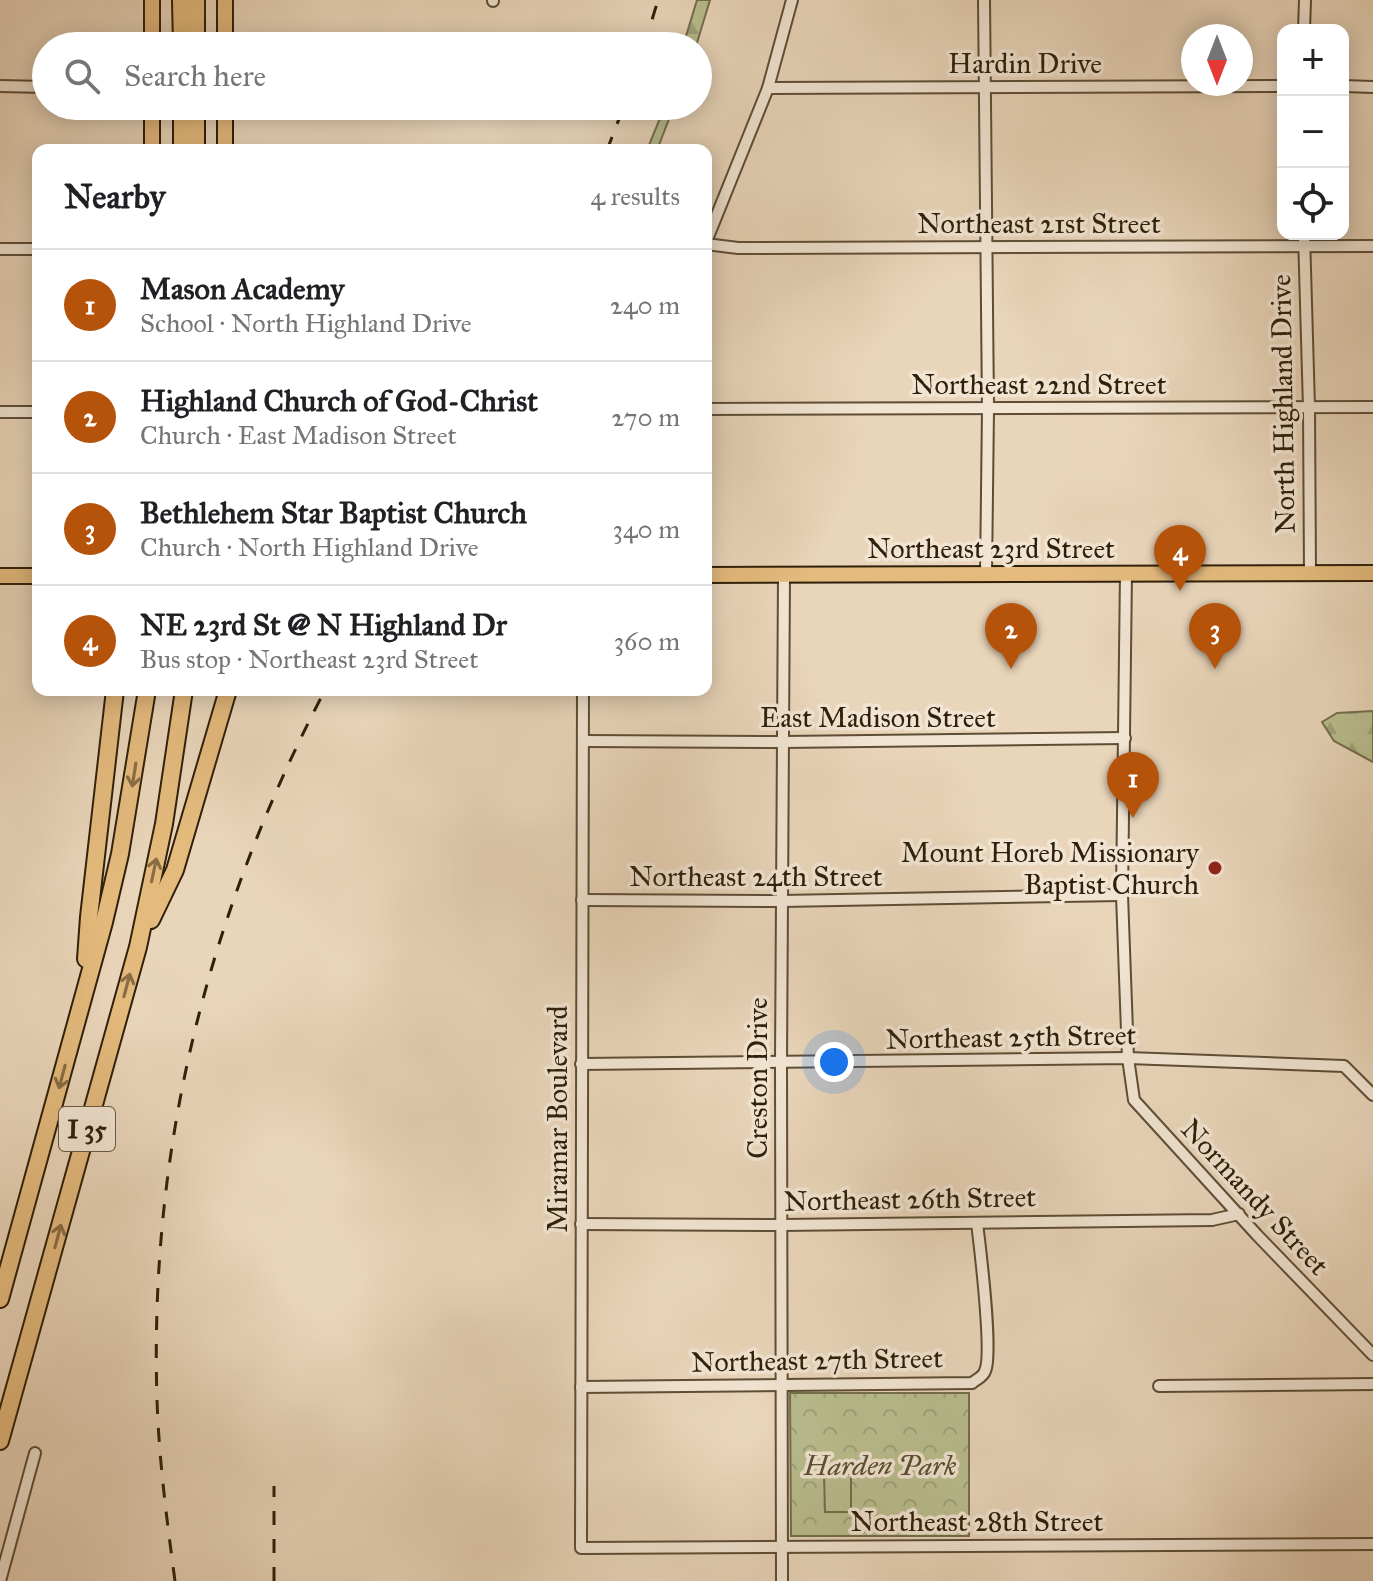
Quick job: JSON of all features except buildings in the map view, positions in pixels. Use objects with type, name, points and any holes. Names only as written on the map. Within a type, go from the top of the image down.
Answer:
[{"type":"highway","points":[[181,0],[182,32]]},
{"type":"highway","points":[[196,0],[196,32]]},
{"type":"highway","points":[[181,144],[182,120]]},
{"type":"highway","points":[[196,120],[196,144]]},
{"type":"highway","points":[[84,995],[89,917],[114,696]]},
{"type":"highway","name":"I 35","points":[[0,1299],[120,854],[146,696]]},
{"type":"highway","name":"I 35","points":[[0,1441],[138,947],[164,824],[183,696]]},
{"type":"highway","points":[[138,947],[175,870],[226,696]]},
{"type":"main road","points":[[152,0],[152,32]]},
{"type":"main road","points":[[225,0],[225,32]]},
{"type":"main road","points":[[152,120],[152,144]]},
{"type":"main road","points":[[225,120],[225,144]]},
{"type":"main road","name":"Northeast 23rd Street","points":[[712,575],[1373,573]]},
{"type":"main road","points":[[0,576],[32,576]]},
{"type":"street","points":[[712,228],[768,88],[792,0]]},
{"type":"street","points":[[984,0],[988,409],[986,575]]},
{"type":"street","points":[[1304,24],[1305,0]]},
{"type":"street","points":[[0,86],[32,87]]},
{"type":"street","name":"Hardin Drive","points":[[768,88],[1277,86]]},
{"type":"street","points":[[1349,86],[1373,87]]},
{"type":"street","name":"North Highland Drive","points":[[1304,240],[1310,573]]},
{"type":"street","name":"Northeast 21st Street","points":[[712,244],[738,248],[1373,246]]},
{"type":"street","points":[[0,249],[32,249]]},
{"type":"street","name":"Northeast 22nd Street","points":[[712,409],[1373,407]]},
{"type":"street","points":[[0,412],[32,412]]},
{"type":"street","points":[[1126,573],[1122,895],[1128,1058]]},
{"type":"street","name":"Creston Drive","points":[[782,1581],[784,575]]},
{"type":"street","name":"Miramar Boulevard","points":[[581,1548],[583,696]]},
{"type":"street","name":"East Madison Street","points":[[583,741],[1125,738]]},
{"type":"street","name":"Northeast 24th Street","points":[[582,900],[782,901],[1122,895]]},
{"type":"street","name":"Northeast 25th Street","points":[[581,1064],[1128,1058],[1344,1066],[1373,1095]]},
{"type":"street","name":"Normandy Street","points":[[1128,1058],[1134,1100],[1373,1355]]},
{"type":"street","name":"Northeast 26th Street","points":[[581,1224],[1212,1220],[1239,1214]]},
{"type":"street","name":"Northeast 27th Street","points":[[581,1387],[972,1383],[987,1368],[977,1223]]},
{"type":"street","points":[[1159,1386],[1373,1384]]},
{"type":"street","points":[[0,1581],[35,1453]]},
{"type":"street","name":"Northeast 28th Street","points":[[581,1548],[1373,1544]]},
{"type":"green space","points":[[697,0],[710,0],[700,32],[687,32]]},
{"type":"green space","points":[[659,120],[669,120],[659,144],[649,144]]},
{"type":"green space","points":[[1373,711],[1373,762],[1334,741],[1322,722],[1337,713]]},
{"type":"green space","name":"Harden Park","points":[[790,1393],[969,1393],[969,1536],[791,1536]]},
{"type":"green space","points":[[824,1474],[851,1474],[851,1512],[825,1512]]},
{"type":"railway","points":[[648,32],[658,0]]},
{"type":"railway","points":[[609,144],[619,120]]},
{"type":"railway","points":[[175,1581],[158,1423],[157,1306],[163,1213],[176,1123],[194,1034],[218,946],[248,860],[284,774],[322,696]]},
{"type":"railway","points":[[274,1486],[274,1581]]},
{"type":"place","name":"NE 23rd St @ N Highland Dr","points":[[1180,591]]},
{"type":"place","name":"Highland Church of God-Christ","points":[[1011,669]]},
{"type":"place","name":"Bethlehem Star Baptist Church","points":[[1215,669]]},
{"type":"place","name":"Mason Academy","points":[[1133,818]]},
{"type":"place","name":"Mount Horeb Missionary Baptist Church","points":[[1215,868]]}]
